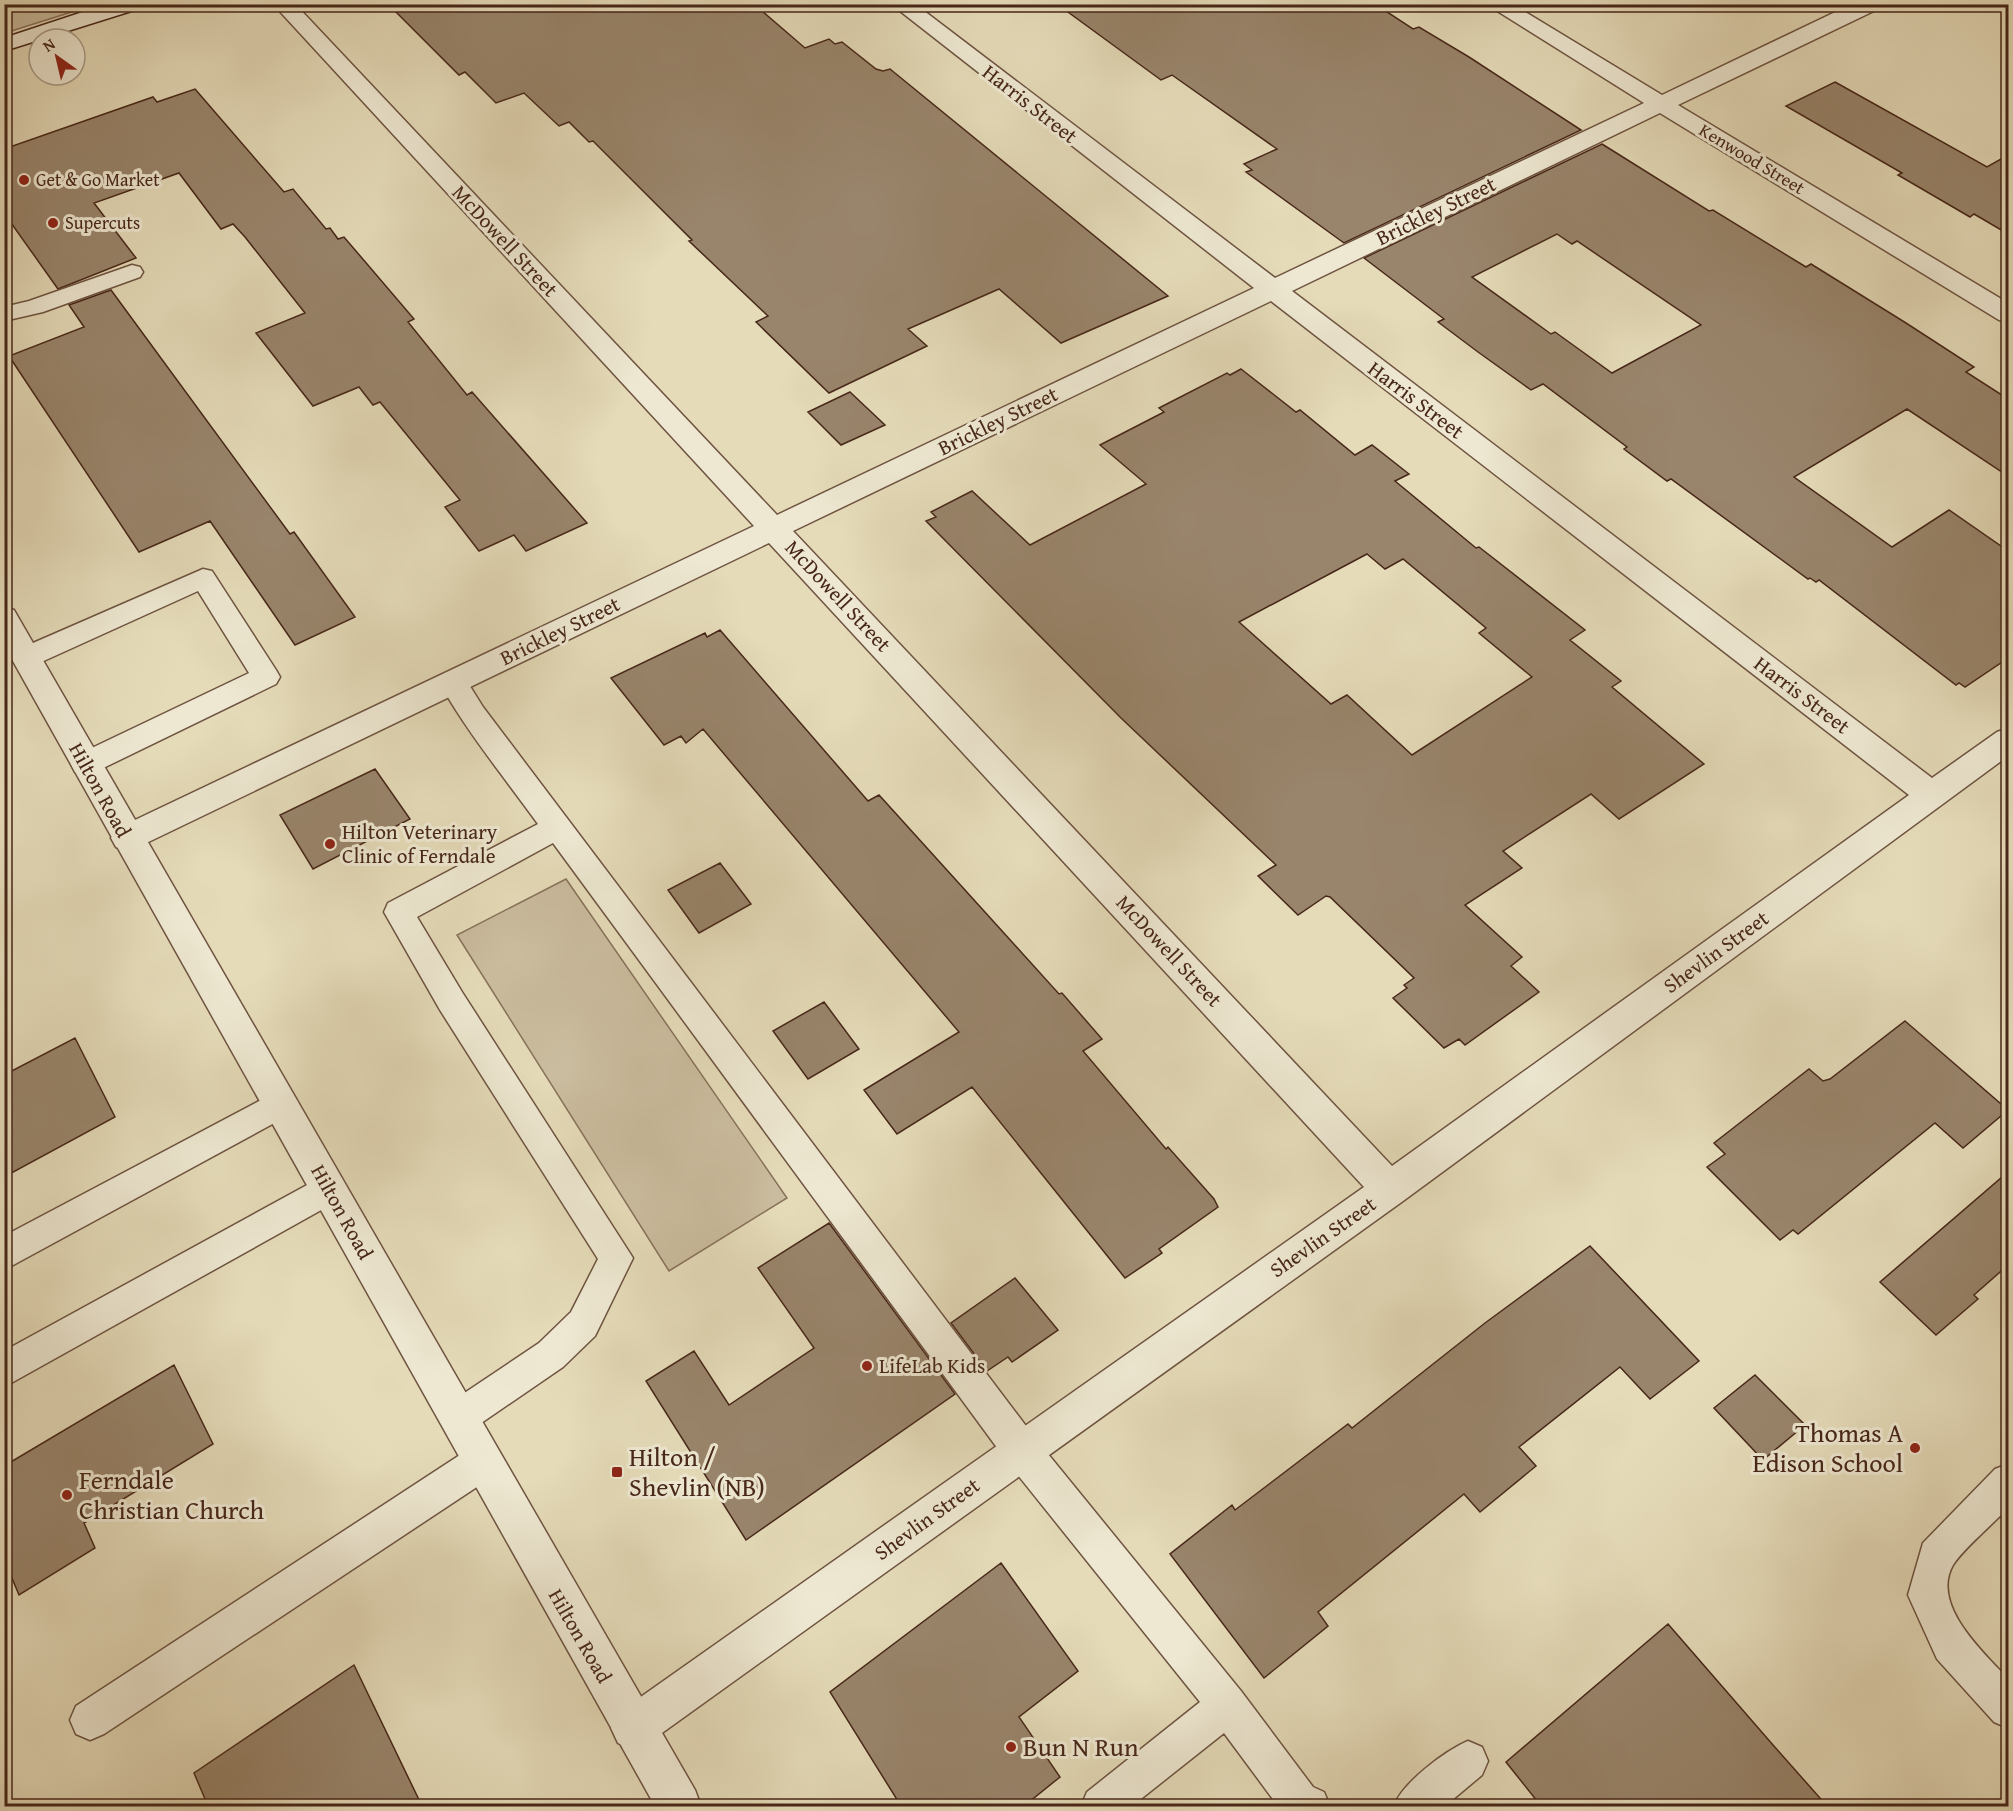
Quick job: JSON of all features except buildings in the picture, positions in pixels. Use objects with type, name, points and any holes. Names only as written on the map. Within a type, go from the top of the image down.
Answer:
[{"type":"street","points":[[4,45],[130,4]]},
{"type":"street","name":"McDowell Street","points":[[283,4],[1390,1189]]},
{"type":"street","name":"Harris Street","points":[[901,4],[1271,291],[1931,795]]},
{"type":"street","name":"Kenwood Street","points":[[1496,4],[2008,314]]},
{"type":"street","name":"Brickley Street","points":[[127,838],[1870,4]]},
{"type":"street","name":"Hilton Road","points":[[4,618],[679,1806]]},
{"type":"street","name":"Shevlin Street","points":[[633,1728],[1390,1189],[2008,740]]},
{"type":"lane","points":[[4,314],[35,307],[132,272]]},
{"type":"lane","points":[[27,657],[202,578],[266,677],[85,764]]},
{"type":"lane","points":[[453,682],[473,714],[1022,1451],[1227,1705],[1301,1804],[1310,1806]]},
{"type":"lane","points":[[458,1418],[550,1355],[583,1324],[616,1258],[470,1031],[399,912],[558,827]]},
{"type":"lane","points":[[4,1254],[280,1104]]},
{"type":"lane","points":[[4,1370],[329,1188]]},
{"type":"lane","points":[[90,1720],[482,1462]]},
{"type":"lane","points":[[2008,1482],[1936,1556],[1927,1594],[1951,1645],[2008,1708]]},
{"type":"lane","points":[[1101,1806],[1227,1705]]},
{"type":"lane","points":[[1414,1806],[1468,1761]]},
{"type":"shaded area","points":[[35,5],[94,5],[5,33],[5,14]]},
{"type":"shaded area","points":[[566,879],[787,1198],[669,1271],[457,935]]},
{"type":"place","name":"Get & Go Market","points":[[24,180]]},
{"type":"place","name":"Supercuts","points":[[53,223]]},
{"type":"place","name":"Hilton Veterinary Clinic of Ferndale","points":[[330,844]]},
{"type":"place","name":"LifeLab Kids","points":[[867,1366]]},
{"type":"place","name":"Thomas A Edison School","points":[[1915,1448]]},
{"type":"place","name":"Hilton / Shevlin (NB)","points":[[617,1472]]},
{"type":"place","name":"Ferndale Christian Church","points":[[67,1495]]},
{"type":"place","name":"Bun N Run","points":[[1011,1747]]}]
